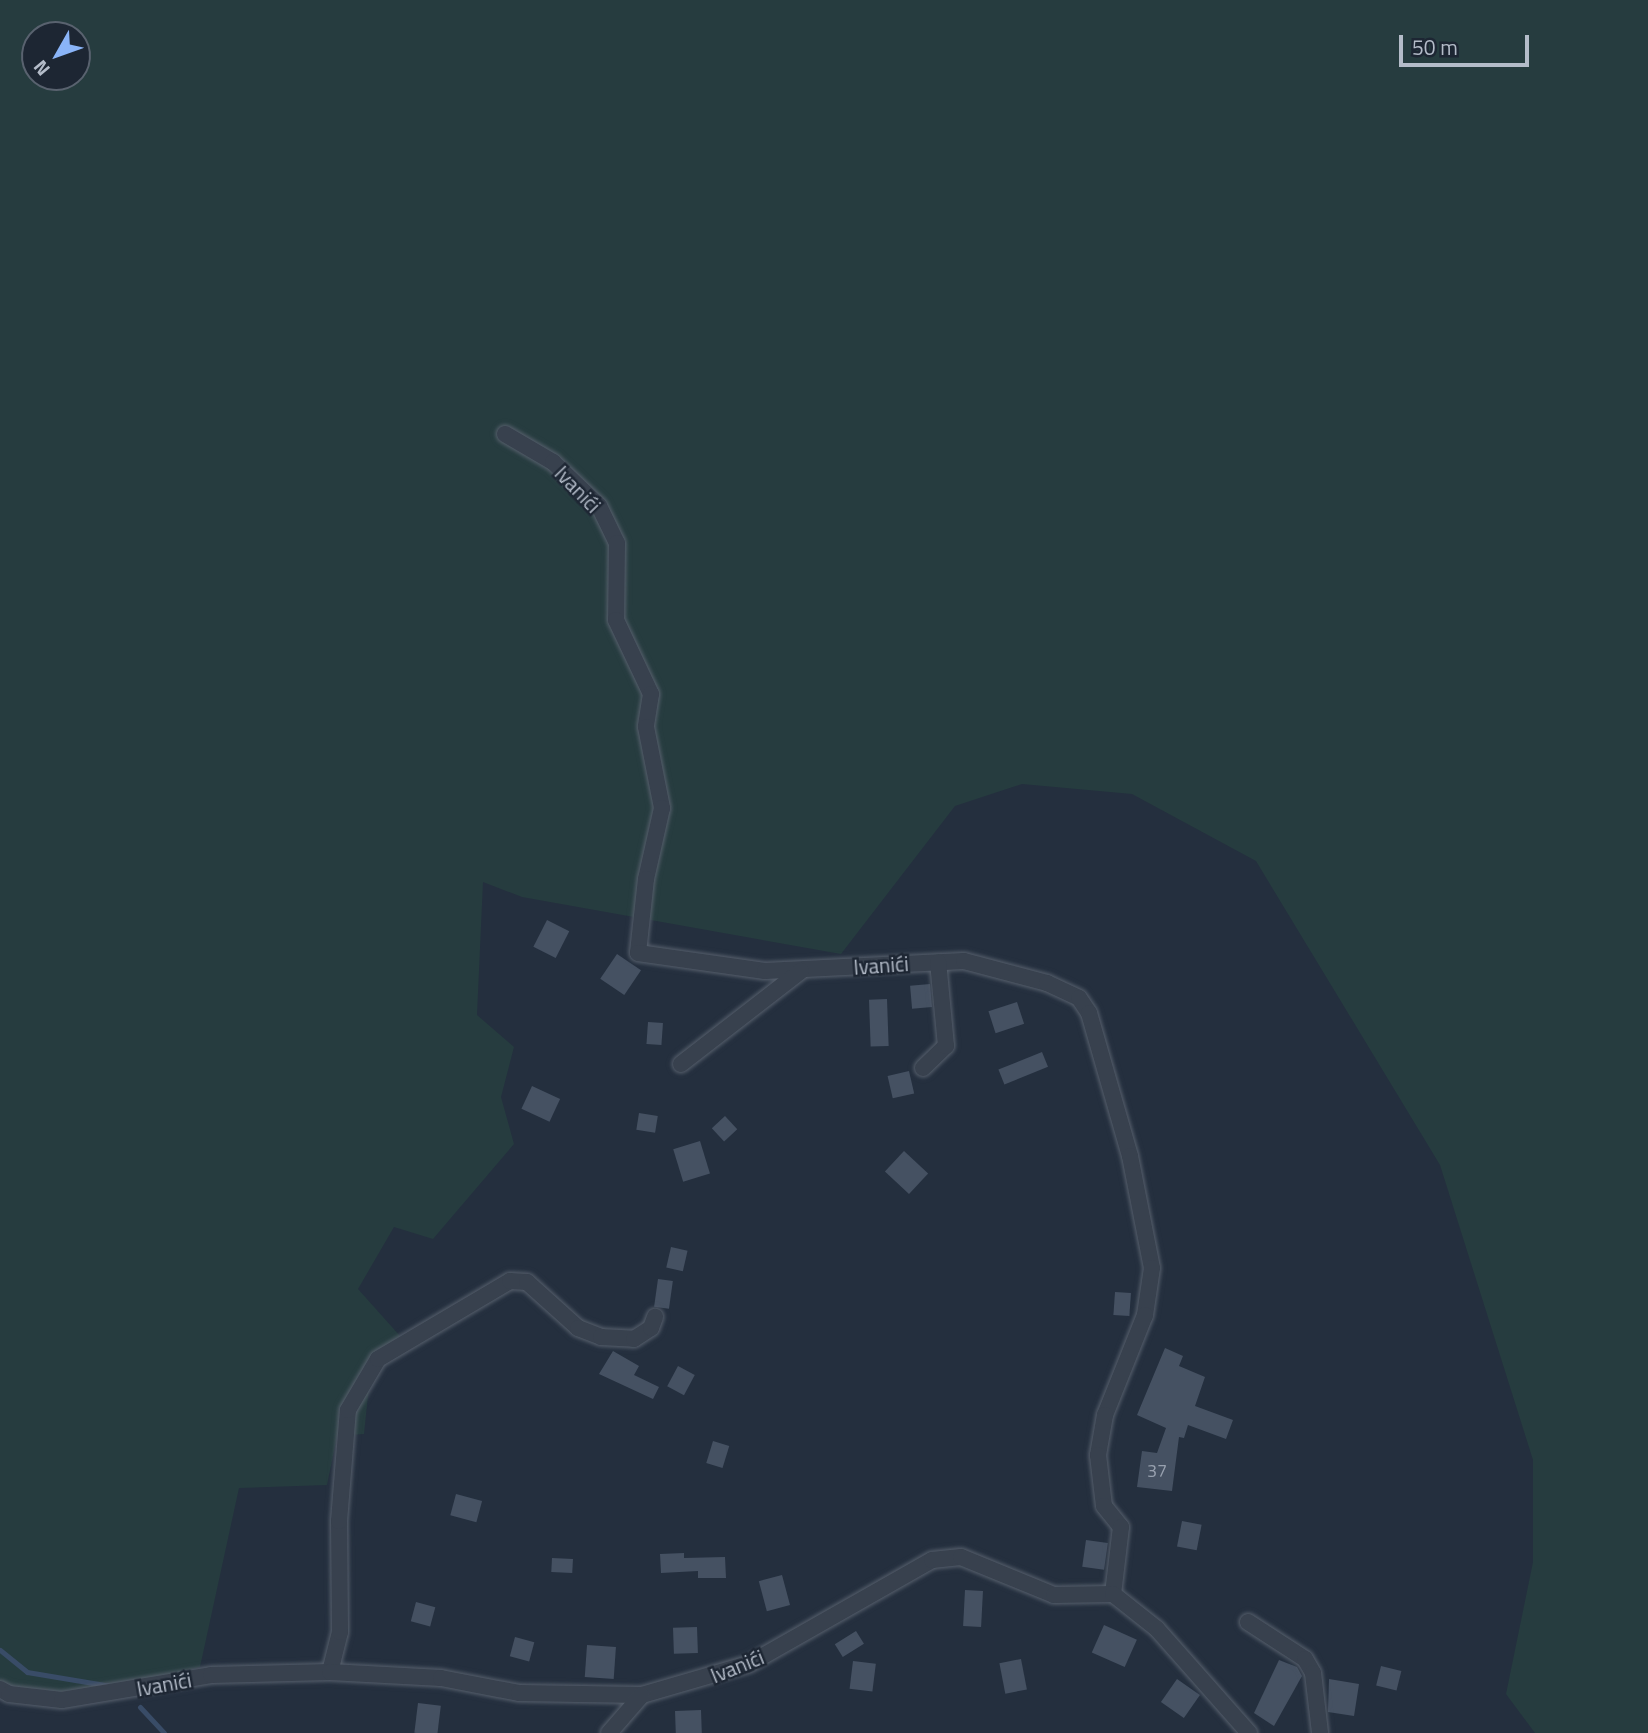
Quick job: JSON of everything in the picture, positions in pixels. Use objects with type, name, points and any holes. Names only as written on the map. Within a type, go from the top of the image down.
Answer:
[{"type":"street","name":"Ivanići","points":[[0,1689],[9,1694],[62,1700],[211,1675],[331,1672],[440,1678],[519,1692],[642,1695],[749,1664],[932,1560],[961,1557],[1066,1598],[1113,1594],[1121,1527],[1104,1506],[1098,1455],[1105,1415],[1145,1315],[1152,1268],[1130,1156],[1089,1013],[1079,998],[1047,983],[964,961],[801,971],[717,967],[638,953],[646,879],[662,808],[646,727],[651,694],[616,620],[617,543],[599,506],[553,462],[505,434]]},
{"type":"street","points":[[923,1068],[946,1046],[938,962]]},
{"type":"street","points":[[681,1064],[801,971]]},
{"type":"street","points":[[331,1672],[340,1632],[338,1521],[348,1410],[378,1359],[510,1281],[527,1282],[578,1328],[601,1336],[635,1339],[651,1328],[655,1317]]},
{"type":"street","points":[[1113,1594],[1157,1629],[1249,1733]]},
{"type":"street","points":[[1248,1622],[1306,1659],[1312,1674],[1320,1733]]},
{"type":"street","points":[[610,1733],[642,1695]]},
{"type":"green space","points":[[0,0],[1648,0],[1648,1733],[1535,1733],[1506,1694],[1533,1562],[1533,1460],[1440,1165],[1256,861],[1132,794],[1022,784],[955,806],[841,954],[522,897],[483,882],[477,1015],[514,1047],[501,1097],[514,1144],[433,1239],[394,1227],[358,1289],[409,1346],[370,1376],[364,1434],[337,1436],[327,1485],[239,1488],[200,1667],[128,1686],[39,1699],[0,1687]]},
{"type":"building","points":[[547,920],[569,931],[556,958],[533,947]]},
{"type":"building","points":[[617,954],[641,970],[624,995],[600,979]]},
{"type":"building","points":[[930,984],[932,1007],[912,1009],[910,986]]},
{"type":"building","points":[[887,999],[889,1046],[871,1047],[869,1000]]},
{"type":"building","points":[[1017,1002],[1024,1024],[996,1033],[988,1011]]},
{"type":"building","points":[[648,1022],[663,1023],[661,1045],[646,1044]]},
{"type":"building","points":[[1042,1052],[1048,1067],[1004,1084],[998,1070]]},
{"type":"building","points":[[909,1071],[914,1093],[893,1098],[888,1076]]},
{"type":"building","points":[[532,1086],[560,1099],[550,1122],[521,1109]]},
{"type":"building","points":[[639,1113],[658,1116],[655,1133],[636,1130]]},
{"type":"building","points":[[725,1116],[737,1129],[724,1141],[712,1128]]},
{"type":"building","points":[[700,1141],[710,1174],[683,1182],[673,1149]]},
{"type":"building","points":[[904,1151],[928,1174],[909,1194],[885,1171]]},
{"type":"building","points":[[671,1247],[688,1251],[683,1271],[666,1267]]},
{"type":"building","points":[[658,1279],[673,1281],[669,1309],[654,1307]]},
{"type":"building","points":[[1115,1292],[1131,1293],[1129,1316],[1113,1315]]},
{"type":"building","points":[[1165,1348],[1183,1356],[1179,1366],[1205,1377],[1195,1406],[1233,1420],[1226,1439],[1188,1425],[1184,1438],[1179,1437],[1172,1491],[1137,1487],[1142,1451],[1157,1453],[1166,1428],[1137,1415]]},
{"type":"building","points":[[613,1351],[639,1366],[634,1375],[659,1387],[653,1399],[599,1374]]},
{"type":"building","points":[[678,1366],[695,1375],[684,1395],[667,1386]]},
{"type":"building","points":[[713,1441],[729,1446],[723,1468],[706,1463]]},
{"type":"building","points":[[456,1494],[482,1501],[476,1522],[450,1515]]},
{"type":"building","points":[[1182,1521],[1202,1525],[1197,1550],[1177,1547]]},
{"type":"building","points":[[1086,1540],[1108,1543],[1104,1570],[1082,1567]]},
{"type":"building","points":[[684,1553],[684,1558],[725,1557],[726,1578],[698,1578],[698,1571],[661,1573],[660,1554]]},
{"type":"building","points":[[552,1558],[573,1559],[572,1573],[551,1572]]},
{"type":"building","points":[[782,1575],[790,1605],[767,1611],[759,1581]]},
{"type":"building","points":[[965,1590],[983,1591],[981,1627],[963,1626]]},
{"type":"building","points":[[416,1602],[435,1607],[430,1626],[411,1621]]},
{"type":"building","points":[[1104,1625],[1137,1640],[1125,1667],[1092,1652]]},
{"type":"building","points":[[697,1627],[698,1653],[674,1654],[673,1628]]},
{"type":"building","points":[[856,1631],[864,1644],[843,1657],[835,1644]]},
{"type":"building","points":[[515,1637],[534,1642],[529,1661],[510,1656]]},
{"type":"building","points":[[587,1645],[616,1647],[614,1679],[585,1677]]},
{"type":"building","points":[[1021,1659],[1027,1689],[1005,1694],[999,1663]]},
{"type":"building","points":[[1279,1660],[1297,1667],[1302,1676],[1274,1726],[1254,1713]]},
{"type":"building","points":[[853,1661],[876,1664],[872,1692],[850,1689]]},
{"type":"building","points":[[1381,1666],[1401,1671],[1397,1690],[1376,1685]]},
{"type":"building","points":[[1177,1679],[1200,1695],[1184,1718],[1161,1702]]},
{"type":"building","points":[[1329,1679],[1359,1684],[1354,1716],[1328,1712]]},
{"type":"building","points":[[418,1703],[441,1706],[437,1733],[414,1733]]},
{"type":"building","points":[[701,1710],[702,1733],[676,1733],[675,1711]]},
{"type":"waterway","points":[[0,1650],[27,1672],[111,1686]]},
{"type":"waterway","points":[[140,1707],[164,1733]]}]
